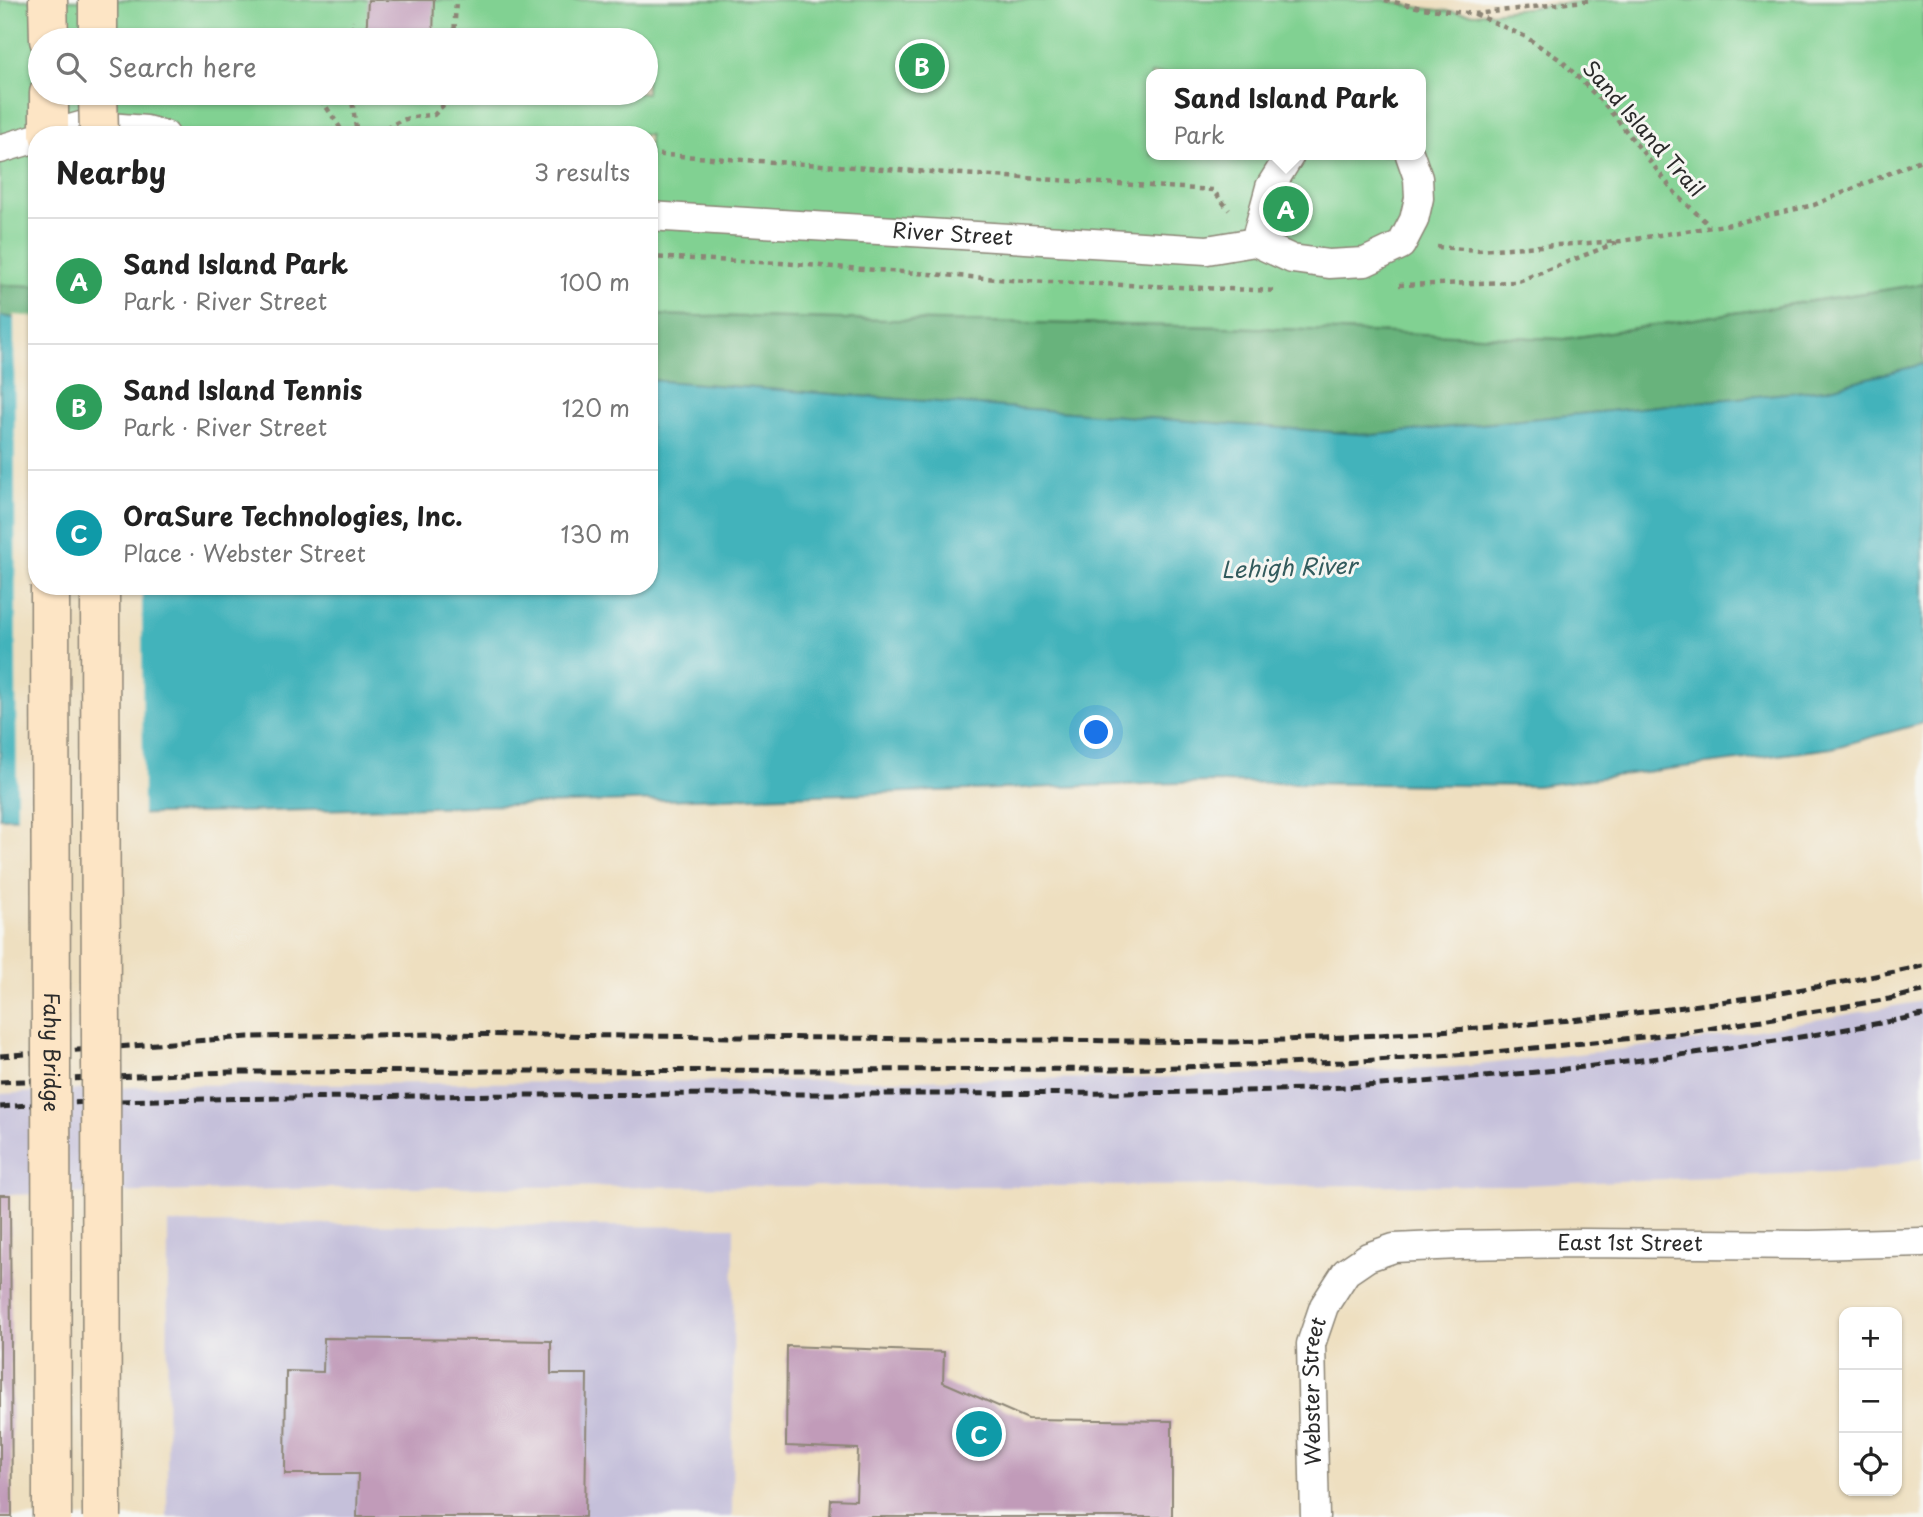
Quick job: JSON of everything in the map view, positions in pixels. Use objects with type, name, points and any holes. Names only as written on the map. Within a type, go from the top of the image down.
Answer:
[{"type":"main road","points":[[48,0],[48,28]]},
{"type":"main road","points":[[98,0],[98,28]]},
{"type":"main road","points":[[49,105],[49,126]]},
{"type":"main road","points":[[98,105],[99,126]]},
{"type":"main road","name":"Fahy Bridge","points":[[50,595],[52,1517]]},
{"type":"main road","points":[[100,595],[102,1517]]},
{"type":"street","points":[[0,149],[28,141]]},
{"type":"street","points":[[1287,160],[1270,187],[1255,242],[1292,259],[1329,264],[1365,262],[1401,245],[1414,220],[1419,198],[1418,178],[1412,160]]},
{"type":"street","name":"River Street","points":[[658,217],[1207,250],[1255,242]]},
{"type":"street","name":"East 1st Street","points":[[1346,1272],[1368,1257],[1394,1248],[1580,1243],[1810,1245],[1923,1242]]},
{"type":"street","name":"Webster Street","points":[[1315,1517],[1311,1344],[1324,1306],[1346,1272]]},
{"type":"path","points":[[455,28],[456,0]]},
{"type":"path","name":"Sand Island Trail","points":[[1385,0],[1421,8],[1475,14],[1592,0]]},
{"type":"path","name":"Sand Island Trail","points":[[1475,14],[1524,36],[1562,61],[1607,107],[1676,194],[1711,227]]},
{"type":"path","points":[[352,20],[352,28]]},
{"type":"path","points":[[325,105],[339,126]]},
{"type":"path","points":[[353,105],[356,126]]},
{"type":"path","points":[[389,126],[414,116],[434,115],[443,105]]},
{"type":"path","points":[[658,155],[1213,190],[1255,242]]},
{"type":"path","name":"Sand Island Trail","points":[[1401,245],[1490,249],[1622,241],[1711,227],[1814,205],[1923,159]]},
{"type":"shaded area","points":[[1923,1001],[1923,1157],[1872,1170],[1527,1185],[381,1187],[0,1195],[0,1094],[176,1085],[1150,1078],[1459,1067],[1695,1041]]},
{"type":"shaded area","points":[[168,1223],[734,1227],[732,1517],[167,1517]]},
{"type":"green space","points":[[0,0],[1385,0],[1421,8],[1475,14],[1592,0],[1923,0],[1923,284],[1564,339],[1226,327],[658,315],[658,126],[28,126],[28,286],[0,285]]},
{"type":"green space","points":[[1923,284],[1923,364],[1826,389],[1373,435],[658,381],[658,315],[1226,327],[1564,339]]},
{"type":"green space","points":[[0,285],[28,286],[28,320],[0,316]]},
{"type":"water","name":"Lehigh River","points":[[0,316],[28,320],[28,595],[658,595],[658,381],[1373,435],[1826,389],[1923,364],[1923,723],[1832,748],[1536,786],[1210,782],[512,805],[0,818]]},
{"type":"pier","points":[[14,315],[28,316],[28,595],[142,595],[143,818],[17,821]]},
{"type":"building","points":[[368,0],[434,0],[433,28],[367,28]]},
{"type":"building","points":[[0,1195],[10,1195],[12,1517],[0,1517]]},
{"type":"building","points":[[324,1338],[551,1341],[551,1374],[587,1374],[585,1517],[357,1517],[358,1474],[285,1474],[286,1371],[323,1372]]},
{"type":"building","points":[[787,1346],[944,1352],[943,1382],[1028,1419],[1172,1421],[1172,1517],[830,1517],[831,1499],[856,1500],[858,1449],[786,1446]]},
{"type":"railway","points":[[0,1056],[248,1037],[435,1034],[1234,1042],[1320,1038],[1493,1027],[1666,1009],[1838,983],[1923,966]]},
{"type":"railway","points":[[0,1082],[229,1072],[1115,1069],[1344,1062],[1485,1053],[1683,1033],[1923,991]]},
{"type":"railway","points":[[0,1107],[218,1099],[1143,1093],[1347,1087],[1636,1061],[1923,1015]]},
{"type":"place","name":"Sand Island Tennis","points":[[922,66]]},
{"type":"place","name":"Sand Island Park","points":[[1286,209]]},
{"type":"place","name":"OraSure Technologies, Inc.","points":[[979,1434]]}]
